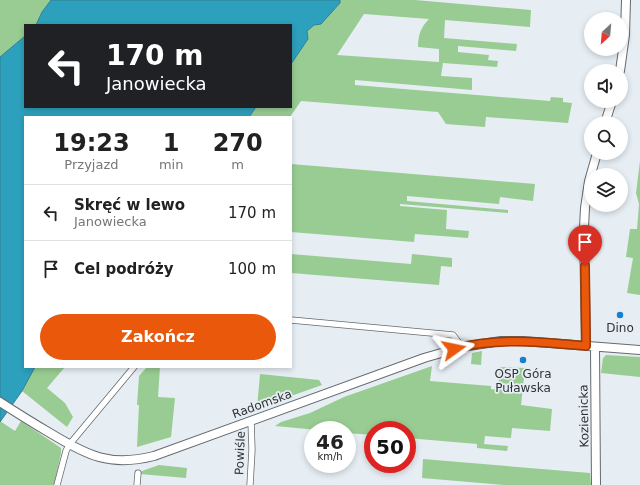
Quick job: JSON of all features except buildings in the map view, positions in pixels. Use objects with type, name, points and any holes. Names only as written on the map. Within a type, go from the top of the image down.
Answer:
[{"type":"main road","points":[[621,64],[625,35],[626,0]]},
{"type":"main road","points":[[586,346],[584,228],[589,181],[595,160]]},
{"type":"main road","name":"Radomska","points":[[0,402],[81,451],[98,457],[132,460],[154,456],[424,358],[462,347],[501,341],[640,350]]},
{"type":"main road","name":"Kozienicka","points":[[595,347],[596,485]]},
{"type":"street","points":[[292,320],[453,335],[462,347]]},
{"type":"street","points":[[57,485],[69,444],[133,368]]},
{"type":"street","name":"Powiśle","points":[[250,485],[252,421]]},
{"type":"street","points":[[137,485],[138,473]]},
{"type":"green space","points":[[0,0],[51,0],[42,12],[36,24],[24,24],[24,37],[0,57]]},
{"type":"green space","points":[[340,0],[415,0],[531,10],[530,27],[445,20],[444,38],[517,44],[516,51],[458,46],[458,52],[489,55],[488,60],[498,61],[497,67],[443,63],[441,76],[472,78],[472,90],[355,80],[355,85],[550,101],[551,97],[563,98],[563,102],[572,103],[568,123],[486,117],[485,127],[446,124],[438,112],[301,101],[291,116],[250,116],[255,108],[292,108],[292,63],[308,39],[307,31],[314,25],[321,24],[340,3]],"holes":[[[364,14],[429,19],[420,32],[418,47],[439,49],[439,62],[337,55]]]},
{"type":"green space","points":[[640,161],[640,295],[627,293],[633,258],[626,257],[630,229],[637,229],[639,204],[636,193]]},
{"type":"green space","points":[[292,164],[535,184],[533,201],[500,197],[499,204],[407,196],[407,201],[508,210],[508,213],[400,204],[400,206],[447,210],[446,229],[469,231],[468,238],[415,234],[414,242],[292,232]]},
{"type":"green space","points":[[292,254],[411,264],[412,254],[452,258],[452,267],[441,266],[439,285],[292,273]]},
{"type":"green space","points":[[482,351],[481,365],[471,364],[472,353]]},
{"type":"green space","points":[[606,355],[640,357],[640,377],[601,373],[603,358]]},
{"type":"green space","points":[[432,366],[430,381],[491,386],[491,389],[498,390],[500,367],[525,368],[521,405],[552,409],[550,431],[512,428],[511,438],[485,436],[484,444],[508,446],[507,451],[477,448],[477,444],[416,439],[416,421],[364,421],[364,434],[356,434],[356,421],[304,421],[304,429],[275,426],[281,422],[310,413],[344,397]]},
{"type":"green space","points":[[34,368],[64,368],[47,388],[65,403],[73,417],[67,427],[22,391]]},
{"type":"green space","points":[[146,368],[160,368],[158,397],[175,398],[171,437],[137,447],[139,405],[137,405],[139,376]]},
{"type":"green space","points":[[260,374],[319,380],[322,385],[257,408]]},
{"type":"green space","points":[[0,421],[15,431],[21,421],[61,448],[54,485],[0,485]]},
{"type":"green space","points":[[423,459],[590,473],[591,485],[504,485],[422,478]]},
{"type":"green space","points":[[159,465],[187,468],[186,478],[140,474],[142,471]]},
{"type":"water","points":[[51,0],[340,0],[340,3],[321,24],[314,25],[307,31],[308,39],[292,63],[292,24],[36,24],[42,12]]},
{"type":"water","points":[[24,37],[24,108],[255,108],[250,116],[24,116],[24,368],[34,368],[22,391],[0,422],[0,57]]},
{"type":"place","name":"Dino","points":[[620,315]]},
{"type":"place","name":"OSP Góra Puławska","points":[[523,360]]},
{"type":"route","points":[[454,349],[501,341],[586,346],[585,266]]}]
